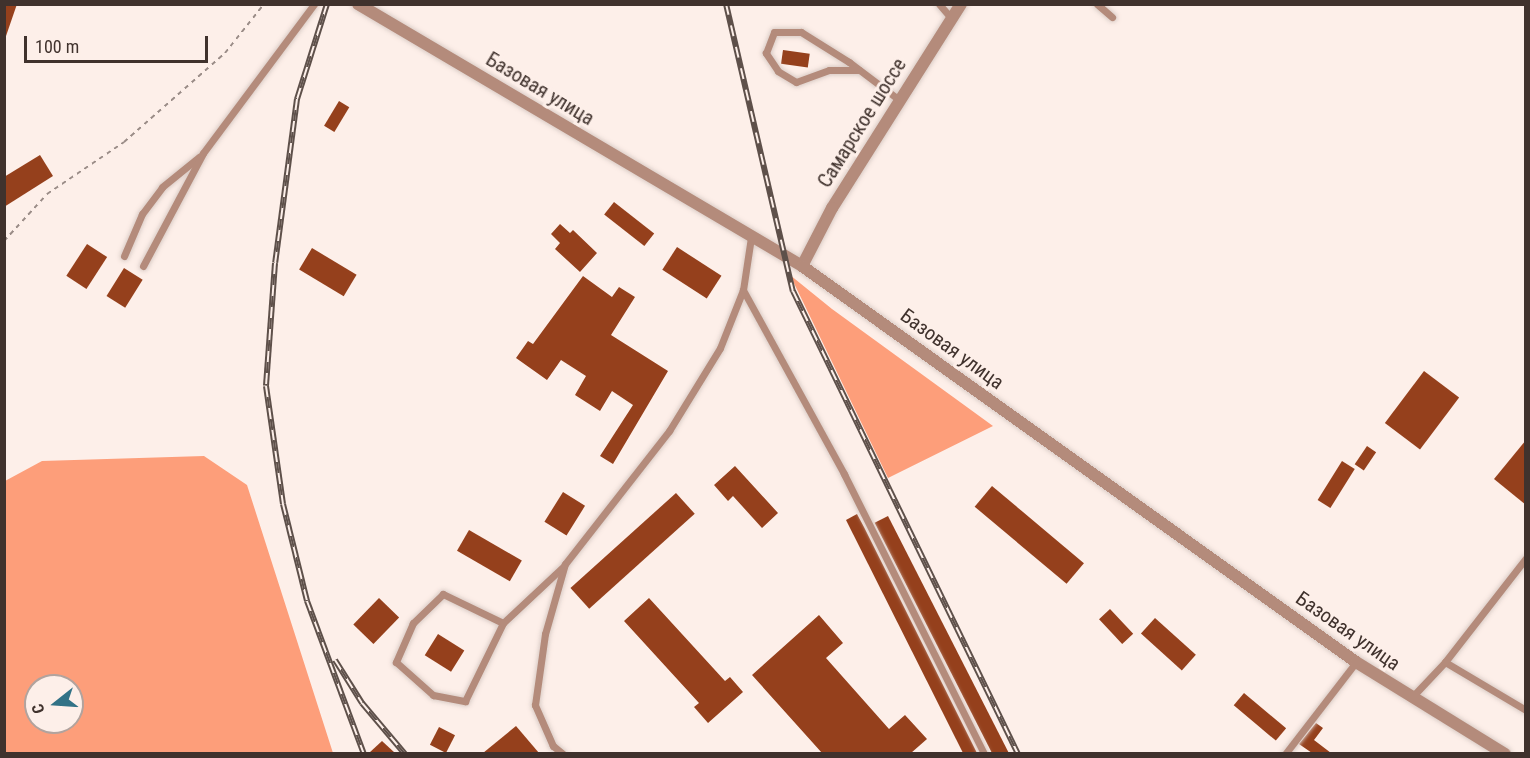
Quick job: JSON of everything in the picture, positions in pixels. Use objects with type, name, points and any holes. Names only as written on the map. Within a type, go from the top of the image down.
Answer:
[{"type":"street","name":"Базовая улица","points":[[358,4],[802,266],[1356,662],[1505,753]]},
{"type":"street","name":"Самарское шоссе","points":[[802,266],[832,208],[898,99],[961,4]]},
{"type":"lane","points":[[143,266],[203,153],[314,4]]},
{"type":"lane","points":[[939,4],[951,18]]},
{"type":"lane","points":[[1097,4],[1112,17]]},
{"type":"lane","points":[[858,70],[829,70],[796,82],[778,71],[766,53],[774,32],[801,32],[858,70],[898,99]]},
{"type":"lane","points":[[124,256],[142,214],[162,187],[203,153]]},
{"type":"lane","points":[[502,623],[443,594],[413,623],[396,662],[433,695],[465,701],[502,623],[565,564],[669,431],[720,348],[742,290],[751,237]]},
{"type":"lane","points":[[742,290],[844,474],[984,753]]},
{"type":"lane","points":[[1412,698],[1445,662],[1526,558]]},
{"type":"lane","points":[[563,753],[551,750],[536,705],[545,634],[565,564]]},
{"type":"lane","points":[[1285,753],[1356,662]]},
{"type":"lane","points":[[1445,662],[1526,710]]},
{"type":"path","points":[[4,241],[47,194],[124,142],[225,53],[264,4]]},
{"type":"shaded area","points":[[790,275],[832,309],[993,426],[888,478]]},
{"type":"shaded area","points":[[204,456],[247,485],[333,753],[5,753],[5,481],[42,461]]},
{"type":"building","points":[[4,4],[17,4],[6,36],[4,36]]},
{"type":"building","points":[[783,50],[810,54],[808,68],[781,64]]},
{"type":"building","points":[[339,101],[349,107],[334,132],[324,126]]},
{"type":"building","points":[[40,155],[53,176],[4,207],[4,177]]},
{"type":"building","points":[[614,202],[654,233],[644,246],[604,215]]},
{"type":"building","points":[[560,224],[570,233],[573,230],[597,253],[580,272],[555,249],[560,243],[551,234]]},
{"type":"building","points":[[87,244],[107,257],[86,289],[66,276]]},
{"type":"building","points":[[677,247],[721,276],[707,299],[662,270]]},
{"type":"building","points":[[312,248],[357,275],[344,296],[299,269]]},
{"type":"building","points":[[124,268],[143,280],[125,308],[107,296]]},
{"type":"building","points":[[583,276],[612,297],[619,287],[635,297],[611,335],[668,371],[613,464],[600,456],[633,405],[612,391],[600,411],[575,395],[586,376],[561,360],[547,380],[516,358],[528,341],[533,344]]},
{"type":"building","points":[[1424,371],[1459,397],[1420,449],[1385,423]]},
{"type":"building","points":[[1526,440],[1526,505],[1494,479]]},
{"type":"building","points":[[1367,446],[1376,452],[1364,470],[1355,464]]},
{"type":"building","points":[[1342,461],[1355,469],[1330,508],[1318,500]]},
{"type":"building","points":[[735,466],[778,513],[762,528],[733,496],[728,501],[714,485]]},
{"type":"building","points":[[992,486],[1084,563],[1067,584],[975,507]]},
{"type":"building","points":[[563,492],[585,506],[567,535],[544,522]]},
{"type":"building","points":[[676,493],[695,514],[589,609],[570,588]]},
{"type":"building","points":[[857,514],[977,753],[963,753],[846,520]]},
{"type":"building","points":[[888,516],[1008,752],[992,754],[875,523]]},
{"type":"building","points":[[469,530],[522,560],[510,581],[457,551]]},
{"type":"building","points":[[379,598],[399,617],[373,644],[353,625]]},
{"type":"building","points":[[649,598],[725,681],[730,677],[743,692],[708,723],[694,707],[699,703],[624,621]]},
{"type":"building","points":[[1110,609],[1133,634],[1122,644],[1099,619]]},
{"type":"building","points":[[819,615],[843,643],[826,658],[889,729],[905,715],[927,739],[911,753],[822,753],[752,675]]},
{"type":"building","points":[[1155,618],[1196,655],[1182,670],[1141,634]]},
{"type":"building","points":[[438,634],[464,650],[451,672],[425,655]]},
{"type":"building","points":[[1244,693],[1286,728],[1276,741],[1234,705]]},
{"type":"building","points":[[1316,723],[1323,728],[1314,740],[1331,753],[1312,753],[1299,744]]},
{"type":"building","points":[[516,726],[539,753],[483,753]]},
{"type":"building","points":[[439,727],[455,735],[446,753],[430,745]]},
{"type":"building","points":[[382,741],[395,753],[369,753]]},
{"type":"railway","points":[[327,4],[297,99],[275,263],[266,386],[283,504],[307,601],[364,754]]},
{"type":"railway","points":[[726,4],[793,291],[1018,754]]},
{"type":"railway","points":[[335,660],[362,703],[405,754]]}]
